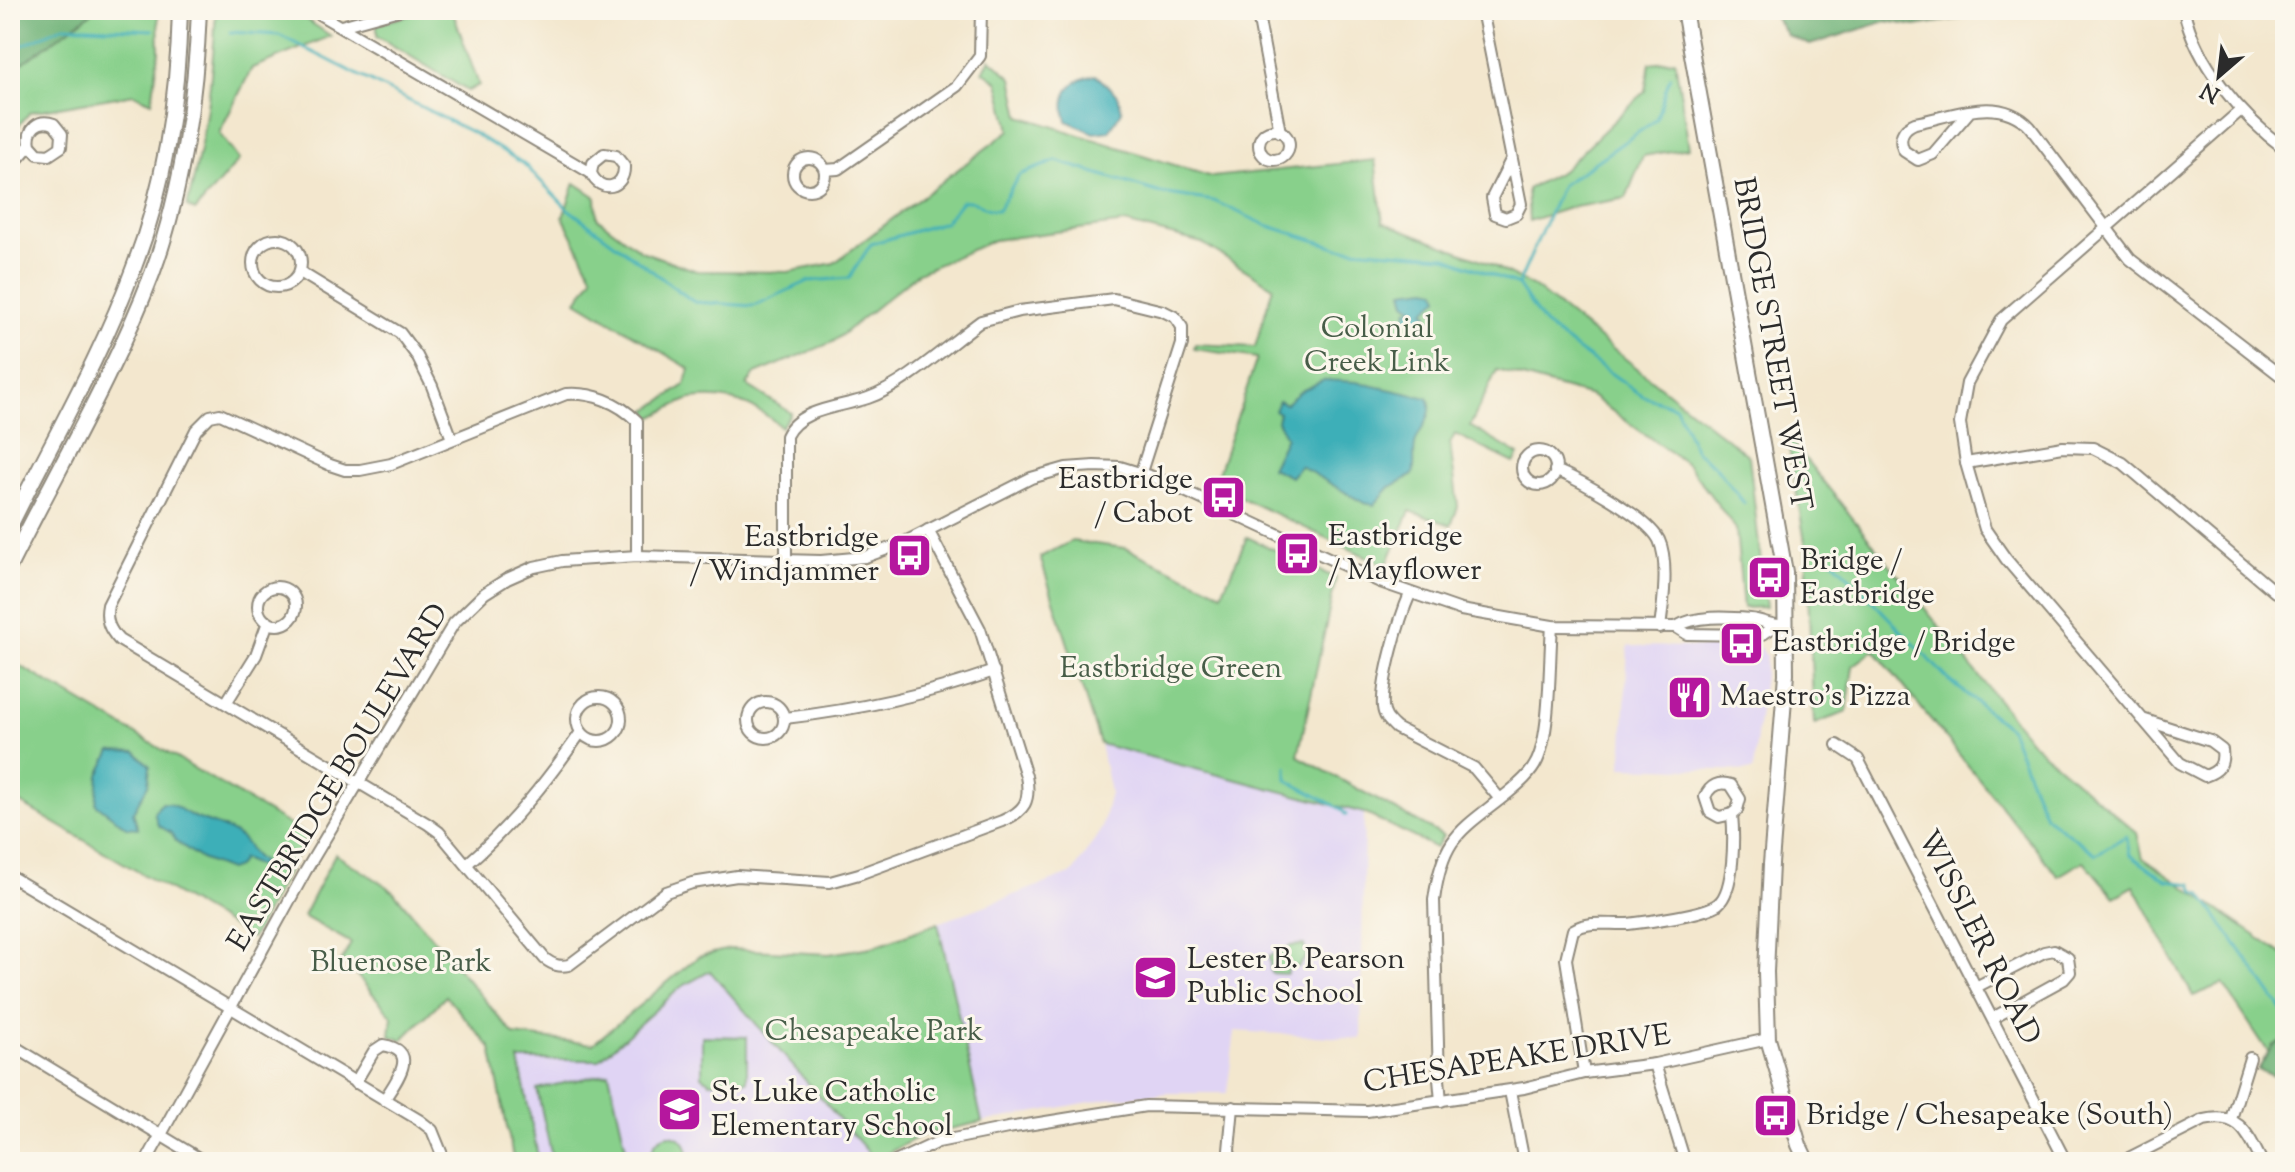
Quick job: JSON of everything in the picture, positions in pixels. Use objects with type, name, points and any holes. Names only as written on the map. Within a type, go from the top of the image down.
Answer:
[{"type":"main road","points":[[10,526],[103,340],[134,267],[153,207],[166,146],[176,80],[180,10]]},
{"type":"main road","points":[[10,565],[120,349],[152,272],[183,154],[197,56],[199,10]]},
{"type":"main road","name":"BRIDGE STREET WEST","points":[[1684,10],[1785,572],[1781,626],[1786,674],[1771,864],[1767,956],[1768,1039],[1799,1145],[1807,1162]]},
{"type":"street","points":[[312,10],[591,173]]},
{"type":"street","points":[[341,26],[399,10]]},
{"type":"street","points":[[825,170],[838,169],[957,86],[980,56],[981,10]]},
{"type":"street","points":[[1257,10],[1280,132]]},
{"type":"street","points":[[1482,10],[1510,162],[1521,204],[1516,214],[1506,218],[1495,214],[1492,198],[1510,162]]},
{"type":"street","points":[[2184,10],[2200,56],[2241,110],[2285,149]]},
{"type":"street","points":[[1970,111],[1930,157],[1918,160],[1904,151],[1901,138],[1909,126],[1970,111],[1997,109],[2015,114],[2130,259],[2285,379]]},
{"type":"street","points":[[2142,719],[2210,741],[2222,750],[2223,761],[2217,772],[2205,776],[2180,763],[2142,719],[1992,539],[1985,529],[1966,463],[1960,423],[1967,383],[2001,320],[2241,110]]},
{"type":"street","points":[[10,173],[14,163],[30,145]]},
{"type":"street","points":[[282,239],[298,250],[302,264],[300,272],[289,285],[281,288],[267,286],[256,276],[253,268],[255,253],[268,240],[282,239]]},
{"type":"street","points":[[300,272],[400,333],[417,356],[432,386],[452,439]]},
{"type":"street","points":[[786,560],[785,446],[793,423],[883,392],[981,321],[993,316],[1114,299],[1175,317],[1182,327],[1182,344],[1141,472]]},
{"type":"street","points":[[637,556],[637,421],[629,413],[604,400],[583,393],[566,394],[376,469],[345,470],[316,460],[220,414],[201,422],[108,605],[106,615],[110,631],[119,640],[359,781],[439,832],[545,959],[562,966],[569,965],[666,892],[692,883],[737,876],[830,882],[1002,821],[1023,809],[1028,800],[1026,776],[980,629],[928,530]]},
{"type":"street","points":[[1966,463],[2063,447],[2093,448],[2123,463],[2275,592],[2285,594]]},
{"type":"street","name":"EASTBRIDGE BOULEVARD","points":[[146,1162],[359,781],[454,623],[485,593],[534,567],[562,561],[637,556],[786,560],[865,557],[1048,472],[1094,466],[1120,467],[1141,472],[1212,502],[1410,594],[1461,610],[1552,626],[1660,628],[1676,627],[1689,619],[1753,619],[1781,626]]},
{"type":"street","points":[[1555,470],[1572,477],[1633,515],[1658,540],[1663,557],[1660,628]]},
{"type":"street","points":[[1410,594],[1399,619],[1387,676],[1383,706],[1385,718],[1396,728],[1474,768],[1500,799]]},
{"type":"street","points":[[226,703],[256,655],[268,622]]},
{"type":"street","points":[[1441,1101],[1434,900],[1438,873],[1452,840],[1464,826],[1524,779],[1536,762],[1544,739],[1552,626]]},
{"type":"street","name":"EASTBRIDGE BOULEVARD","points":[[1676,627],[1687,634],[1752,635],[1781,626]]},
{"type":"street","points":[[785,718],[889,701],[994,671]]},
{"type":"street","points":[[467,864],[510,824],[551,775],[581,732],[577,715],[583,703],[590,698],[602,697],[616,704],[621,721],[611,738],[596,741],[581,732]]},
{"type":"street","name":"WISSLER ROAD","points":[[1837,745],[1858,759],[2066,1162]]},
{"type":"street","points":[[1584,1073],[1566,959],[1573,930],[1585,923],[1628,924],[1705,911],[1721,903],[1729,885],[1734,835],[1732,814]]},
{"type":"street","points":[[10,876],[432,1130],[445,1162]]},
{"type":"street","points":[[1976,987],[2044,952],[2054,950],[2068,958],[2070,972],[2064,979],[1993,1018]]},
{"type":"street","name":"CHESAPEAKE DRIVE","points":[[895,1162],[938,1142],[1146,1106],[1367,1111],[1510,1091],[1584,1073],[1655,1064],[1768,1039]]},
{"type":"street","points":[[10,1044],[205,1162]]},
{"type":"street","points":[[355,1083],[374,1051],[383,1045],[394,1047],[402,1055],[404,1066],[384,1100]]},
{"type":"street","points":[[2231,1119],[2250,1058]]},
{"type":"street","points":[[1655,1064],[1685,1162]]},
{"type":"street","points":[[1510,1091],[1524,1162]]},
{"type":"street","points":[[1231,1162],[1229,1150],[1233,1107]]},
{"type":"street","points":[[2121,1162],[2204,1120],[2217,1117],[2231,1119],[2249,1136],[2262,1162]]},
{"type":"shaded area","points":[[1628,646],[1761,648],[1766,656],[1753,771],[1622,767]]},
{"type":"shaded area","name":"Lester B. Pearson Public School","points":[[1100,744],[1364,813],[1361,1039],[1235,1031],[1227,1093],[1170,1093],[1106,1099],[982,1122],[938,923],[1073,873],[1102,828],[1110,792]]},
{"type":"shaded area","name":"St. Luke Catholic Elementary School","points":[[710,971],[875,1160],[539,1162],[518,1060],[599,1060],[681,987]]},
{"type":"green space","points":[[10,10],[158,10],[159,51],[152,102],[134,94],[30,112],[10,136]]},
{"type":"green space","points":[[10,10],[96,10],[10,72]]},
{"type":"green space","points":[[216,10],[292,10],[331,36],[252,68],[219,133],[239,160],[195,211],[187,207],[207,109]]},
{"type":"green space","points":[[429,10],[452,10],[479,85],[468,91],[377,36],[377,24]]},
{"type":"green space","points":[[1770,10],[1976,10],[1959,19],[1915,26],[1886,21],[1810,45],[1787,35]]},
{"type":"green space","name":"Colonial Creek Link","points":[[990,59],[1012,78],[1020,116],[1212,177],[1375,160],[1383,222],[1484,261],[1534,287],[1749,456],[1766,607],[1743,608],[1736,529],[1688,465],[1591,396],[1497,370],[1470,426],[1519,455],[1514,463],[1455,434],[1450,444],[1458,507],[1451,525],[1410,511],[1386,566],[1214,485],[1257,358],[1194,349],[1195,344],[1255,347],[1273,287],[1202,243],[1125,223],[994,240],[918,273],[833,342],[755,374],[747,385],[791,413],[781,427],[740,402],[717,398],[687,400],[651,418],[648,410],[685,385],[690,369],[577,301],[593,277],[563,217],[575,183],[596,197],[597,218],[641,251],[697,271],[788,272],[834,263],[1010,130],[998,82],[983,71]]},
{"type":"green space","points":[[1675,60],[1689,148],[1643,156],[1626,198],[1569,208],[1529,221],[1527,189],[1562,171],[1645,91],[1650,63]]},
{"type":"green space","points":[[1787,436],[2034,745],[2137,833],[2143,858],[2285,956],[2285,1077],[2223,984],[2193,996],[2134,886],[2114,897],[2084,861],[2058,876],[1874,650],[1853,666],[1847,712],[1814,724],[1806,548]]},
{"type":"green space","name":"Eastbridge Green","points":[[1247,537],[1336,578],[1298,756],[1443,836],[1436,848],[1364,813],[1100,744],[1040,557],[1072,541],[1125,548],[1222,593]]},
{"type":"green space","points":[[10,660],[307,835],[252,938],[10,797]]},
{"type":"green space","name":"Chesapeake Park","points":[[335,854],[388,887],[399,898],[514,1035],[593,1044],[698,957],[729,949],[829,954],[872,947],[938,923],[982,1122],[922,1135],[875,1160],[710,971],[681,987],[599,1060],[519,1060],[539,1162],[514,1162],[491,1048],[446,996],[402,1040],[390,1036],[392,1016],[349,966],[341,962],[351,943],[303,916]]},
{"type":"green space","points":[[1304,945],[1307,956],[1298,967],[1289,967],[1287,974],[1271,973],[1269,956],[1285,951],[1289,946]]},
{"type":"green space","points":[[702,1036],[747,1037],[747,1081],[710,1082],[702,1076]]},
{"type":"green space","points":[[2285,1039],[2285,1080],[2258,1070],[2272,1046]]},
{"type":"green space","points":[[609,1073],[629,1162],[553,1162],[537,1089]]},
{"type":"green space","points":[[668,1135],[685,1144],[688,1152],[686,1162],[654,1162],[654,1145]]},
{"type":"water","points":[[1096,75],[1118,96],[1122,111],[1109,131],[1094,133],[1067,121],[1064,103],[1073,85]]},
{"type":"water","points":[[1437,290],[1439,298],[1424,311],[1428,314],[1424,323],[1405,319],[1408,309],[1414,308],[1406,302],[1403,291]]},
{"type":"water","points":[[1324,380],[1356,382],[1428,398],[1430,409],[1415,445],[1413,475],[1390,487],[1374,505],[1364,503],[1300,466],[1291,477],[1271,468],[1286,437],[1277,421],[1279,413],[1275,411],[1279,401],[1285,404],[1301,391]]},
{"type":"water","points":[[111,751],[136,752],[150,766],[148,785],[133,812],[138,828],[126,827],[96,804],[99,775]]},
{"type":"water","points":[[162,803],[173,805],[236,835],[262,862],[259,866],[242,859],[237,867],[229,870],[201,859],[158,825],[154,812]]},
{"type":"waterway","points":[[10,48],[64,26],[153,30]]},
{"type":"waterway","points":[[230,32],[279,35],[475,134],[524,164],[568,209],[694,302],[753,306],[809,281],[849,278],[871,244],[945,222],[962,201],[998,210],[1019,175],[1056,161],[1161,193],[1214,201],[1266,225],[1339,248],[1444,256],[1518,285],[1544,324],[1643,396],[1676,407],[1696,451],[1715,466],[1744,503]]},
{"type":"waterway","points":[[1518,285],[1562,185],[1656,120],[1670,77]]},
{"type":"waterway","points":[[1818,545],[1949,680],[2010,729],[2045,816],[2096,854],[2126,836],[2130,855],[2167,881],[2192,884],[2285,1014]]},
{"type":"waterway","points":[[1287,767],[1287,780],[1341,809],[1346,815]]},
{"type":"place","name":"Eastbridge / Cabot","points":[[1224,497]]},
{"type":"place","name":"Eastbridge / Mayflower","points":[[1297,554]]},
{"type":"place","name":"Eastbridge / Windjammer","points":[[910,555]]},
{"type":"place","name":"Bridge / Eastbridge","points":[[1769,578]]},
{"type":"place","name":"Eastbridge / Bridge","points":[[1741,643]]},
{"type":"place","name":"Maestro's Pizza","points":[[1689,697]]},
{"type":"place","name":"Lester B. Pearson Public School","points":[[1156,977]]},
{"type":"place","name":"St. Luke Catholic Elementary School","points":[[680,1110]]},
{"type":"place","name":"Bridge / Chesapeake (South)","points":[[1775,1116]]},
{"type":"park label","name":"Bluenose Park","points":[[401,963]]}]
